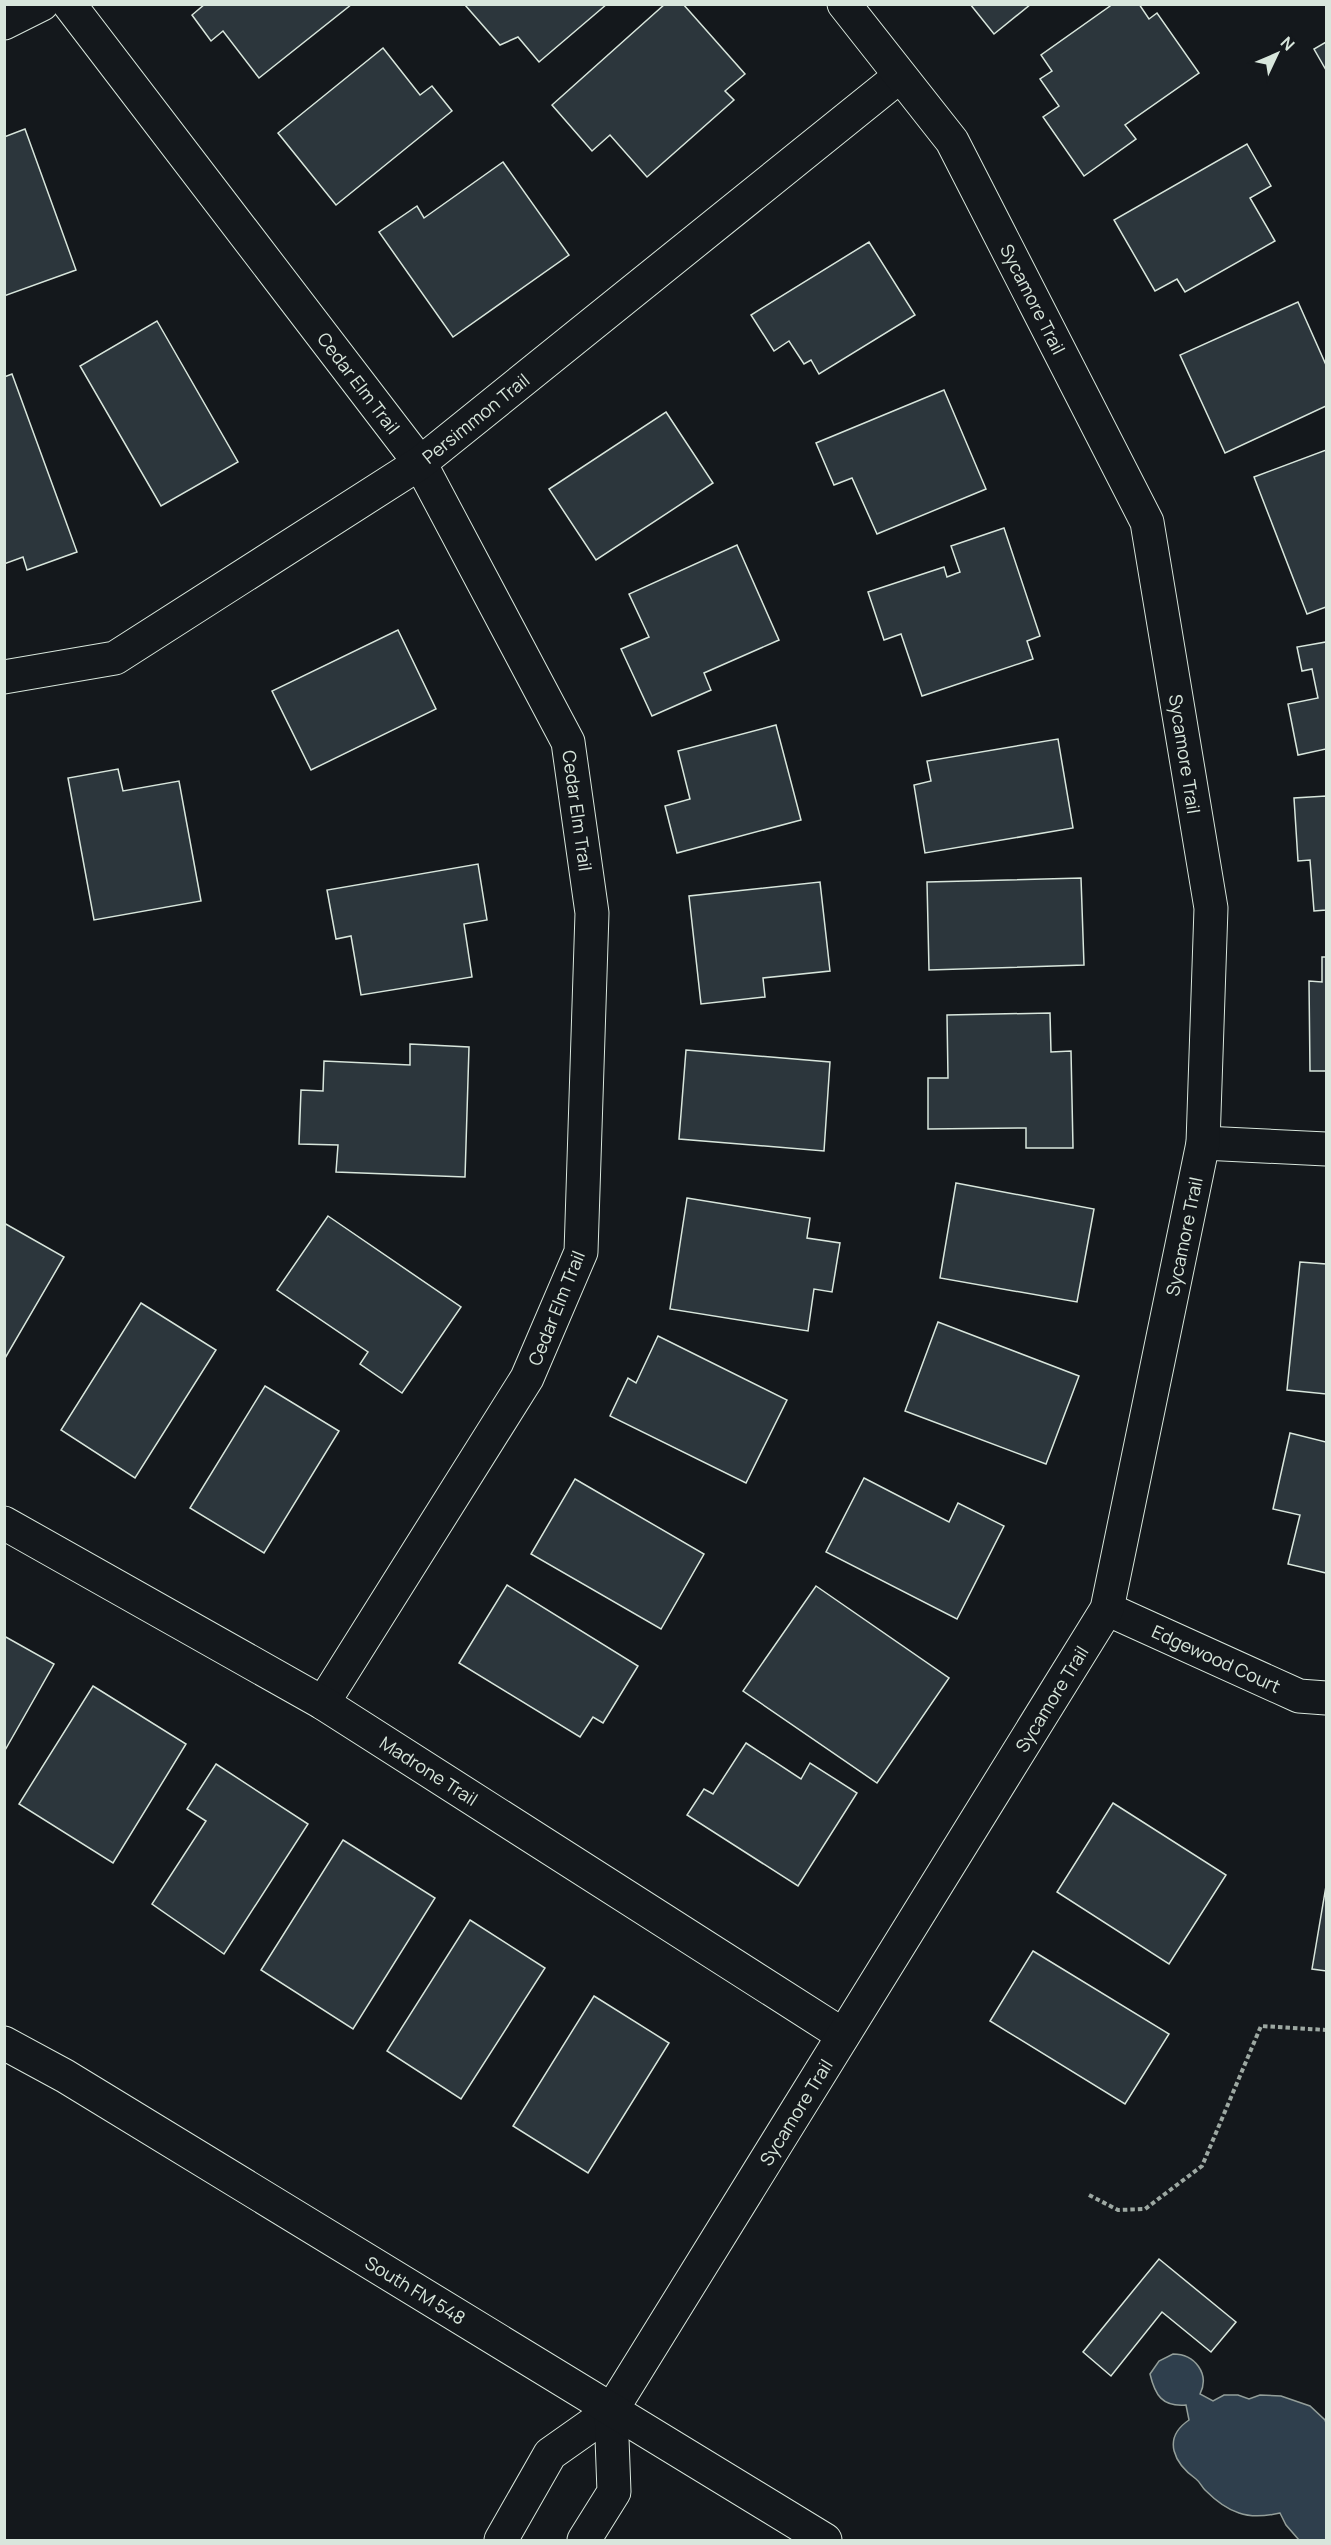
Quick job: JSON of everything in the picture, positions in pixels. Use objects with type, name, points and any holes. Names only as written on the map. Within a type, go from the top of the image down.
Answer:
[{"type":"street","points":[[4,22],[42,4]]},
{"type":"street","name":"Cedar Elm Trail","points":[[69,4],[420,463],[568,742],[592,913],[581,1252],[527,1378],[323,1703]]},
{"type":"street","name":"Sycamore Trail","points":[[501,2541],[550,2454],[611,2411],[1107,1609],[1203,1143],[1210,908],[1147,522],[952,141],[844,4]]},
{"type":"street","name":"Persimmon Trail","points":[[4,677],[115,658],[420,463],[900,76]]},
{"type":"street","points":[[1203,1143],[1326,1149]]},
{"type":"street","name":"Madrone Trail","points":[[4,1523],[323,1703],[843,2035]]},
{"type":"street","name":"Edgewood Court","points":[[1107,1609],[1299,1696],[1326,1698]]},
{"type":"street","name":"South FM 548","points":[[4,2043],[75,2082],[825,2541]]},
{"type":"street","points":[[584,2541],[614,2492],[611,2411]]},
{"type":"path","points":[[1089,2194],[1118,2210],[1145,2210],[1202,2166],[1261,2026],[1326,2030]]},
{"type":"water","points":[[1173,2354],[1188,2357],[1194,2361],[1202,2373],[1203,2387],[1200,2394],[1213,2401],[1224,2395],[1238,2395],[1249,2399],[1260,2395],[1281,2396],[1310,2406],[1325,2420],[1326,2540],[1299,2540],[1286,2525],[1280,2513],[1255,2516],[1244,2515],[1230,2509],[1205,2490],[1182,2466],[1177,2459],[1173,2443],[1180,2427],[1189,2420],[1186,2405],[1165,2402],[1157,2394],[1150,2374],[1159,2361]]},
{"type":"building","points":[[205,4],[352,4],[259,78],[223,31],[211,41],[192,15]]},
{"type":"building","points":[[607,4],[539,62],[518,37],[500,45],[465,5]]},
{"type":"building","points":[[665,4],[683,4],[745,74],[725,91],[734,100],[647,177],[610,135],[592,151],[552,105]]},
{"type":"building","points":[[970,4],[1031,4],[994,34]]},
{"type":"building","points":[[1113,4],[1139,4],[1149,19],[1157,13],[1199,73],[1125,125],[1136,139],[1084,176],[1043,117],[1059,106],[1040,79],[1052,71],[1041,55]]},
{"type":"building","points":[[1326,42],[1326,70],[1314,49]]},
{"type":"building","points":[[383,48],[420,95],[432,86],[452,111],[336,205],[278,133]]},
{"type":"building","points":[[25,129],[76,270],[4,296],[4,137]]},
{"type":"building","points":[[1247,144],[1271,186],[1250,198],[1275,241],[1185,292],[1177,279],[1155,291],[1114,220]]},
{"type":"building","points":[[503,162],[569,255],[453,337],[379,232],[417,206],[424,218]]},
{"type":"building","points":[[869,242],[915,315],[819,374],[811,360],[804,364],[789,341],[774,351],[751,315]]},
{"type":"building","points":[[1298,302],[1326,365],[1326,406],[1225,453],[1180,355]]},
{"type":"building","points":[[157,321],[238,462],[161,506],[80,366]]},
{"type":"building","points":[[12,374],[77,552],[27,570],[23,557],[4,564],[4,377]]},
{"type":"building","points":[[944,390],[986,489],[877,534],[852,478],[834,485],[816,443]]},
{"type":"building","points":[[666,412],[713,483],[596,560],[549,489]]},
{"type":"building","points":[[1326,450],[1326,607],[1307,614],[1254,477]]},
{"type":"building","points":[[1004,528],[1040,636],[1027,641],[1033,659],[922,696],[901,634],[884,640],[868,592],[944,567],[947,577],[960,572],[951,546]]},
{"type":"building","points":[[737,545],[779,640],[704,673],[711,690],[652,716],[621,649],[649,637],[629,594]]},
{"type":"building","points":[[398,630],[436,709],[311,770],[272,691]]},
{"type":"building","points":[[1326,642],[1326,749],[1298,755],[1288,704],[1318,698],[1312,669],[1302,671],[1297,647]]},
{"type":"building","points":[[776,725],[801,820],[677,853],[665,806],[690,799],[678,751]]},
{"type":"building","points":[[1058,739],[1073,828],[925,853],[914,785],[931,781],[927,761]]},
{"type":"building","points":[[118,769],[123,791],[179,781],[201,901],[94,920],[68,778]]},
{"type":"building","points":[[1326,796],[1326,910],[1314,911],[1310,860],[1298,861],[1294,798]]},
{"type":"building","points":[[478,864],[487,920],[464,924],[472,977],[361,995],[351,936],[336,939],[327,890]]},
{"type":"building","points":[[1081,878],[1084,965],[929,970],[927,882]]},
{"type":"building","points":[[820,882],[830,971],[763,978],[765,997],[701,1004],[689,896]]},
{"type":"building","points":[[1322,957],[1326,957],[1326,1071],[1310,1071],[1309,981],[1322,982]]},
{"type":"building","points":[[1050,1013],[1051,1052],[1071,1051],[1073,1148],[1026,1148],[1026,1128],[928,1129],[928,1078],[948,1078],[947,1015]]},
{"type":"building","points":[[410,1044],[469,1047],[465,1177],[336,1172],[338,1145],[299,1144],[301,1090],[323,1091],[324,1061],[410,1065]]},
{"type":"building","points":[[686,1050],[830,1062],[824,1151],[679,1139]]},
{"type":"building","points":[[956,1183],[1094,1209],[1077,1302],[940,1278]]},
{"type":"building","points":[[687,1198],[810,1218],[807,1238],[840,1243],[832,1292],[814,1289],[808,1331],[670,1309]]},
{"type":"building","points":[[328,1216],[461,1307],[402,1393],[360,1364],[368,1352],[277,1290]]},
{"type":"building","points":[[4,1223],[64,1257],[4,1360]]},
{"type":"building","points":[[1300,1262],[1326,1264],[1326,1394],[1287,1390]]},
{"type":"building","points":[[141,1303],[216,1350],[135,1478],[61,1430]]},
{"type":"building","points":[[938,1322],[1079,1376],[1046,1464],[905,1411]]},
{"type":"building","points":[[658,1336],[787,1400],[746,1483],[610,1416],[628,1378],[636,1383]]},
{"type":"building","points":[[265,1386],[339,1431],[264,1553],[190,1508]]},
{"type":"building","points":[[1290,1433],[1326,1442],[1326,1573],[1288,1564],[1300,1515],[1273,1509]]},
{"type":"building","points":[[864,1478],[949,1522],[958,1503],[1004,1526],[957,1619],[826,1552]]},
{"type":"building","points":[[575,1479],[704,1554],[661,1629],[531,1554]]},
{"type":"building","points":[[507,1585],[638,1666],[603,1723],[593,1717],[580,1737],[459,1663]]},
{"type":"building","points":[[816,1586],[949,1678],[877,1783],[743,1691]]},
{"type":"building","points":[[4,1636],[54,1664],[4,1752]]},
{"type":"building","points":[[93,1686],[186,1744],[113,1863],[19,1804]]},
{"type":"building","points":[[746,1743],[801,1779],[810,1763],[857,1793],[798,1886],[687,1815],[704,1789],[713,1794]]},
{"type":"building","points":[[216,1764],[308,1824],[224,1954],[152,1904],[206,1821],[187,1809]]},
{"type":"building","points":[[1113,1803],[1226,1875],[1169,1964],[1057,1892]]},
{"type":"building","points":[[343,1840],[435,1898],[353,2029],[261,1970]]},
{"type":"building","points":[[1326,1886],[1326,1971],[1312,1969]]},
{"type":"building","points":[[470,1920],[545,1968],[461,2099],[387,2051]]},
{"type":"building","points":[[1033,1951],[1169,2034],[1125,2104],[990,2021]]},
{"type":"building","points":[[594,1996],[669,2043],[588,2173],[513,2126]]},
{"type":"building","points":[[1159,2259],[1236,2322],[1211,2352],[1162,2312],[1111,2376],[1083,2352]]}]
